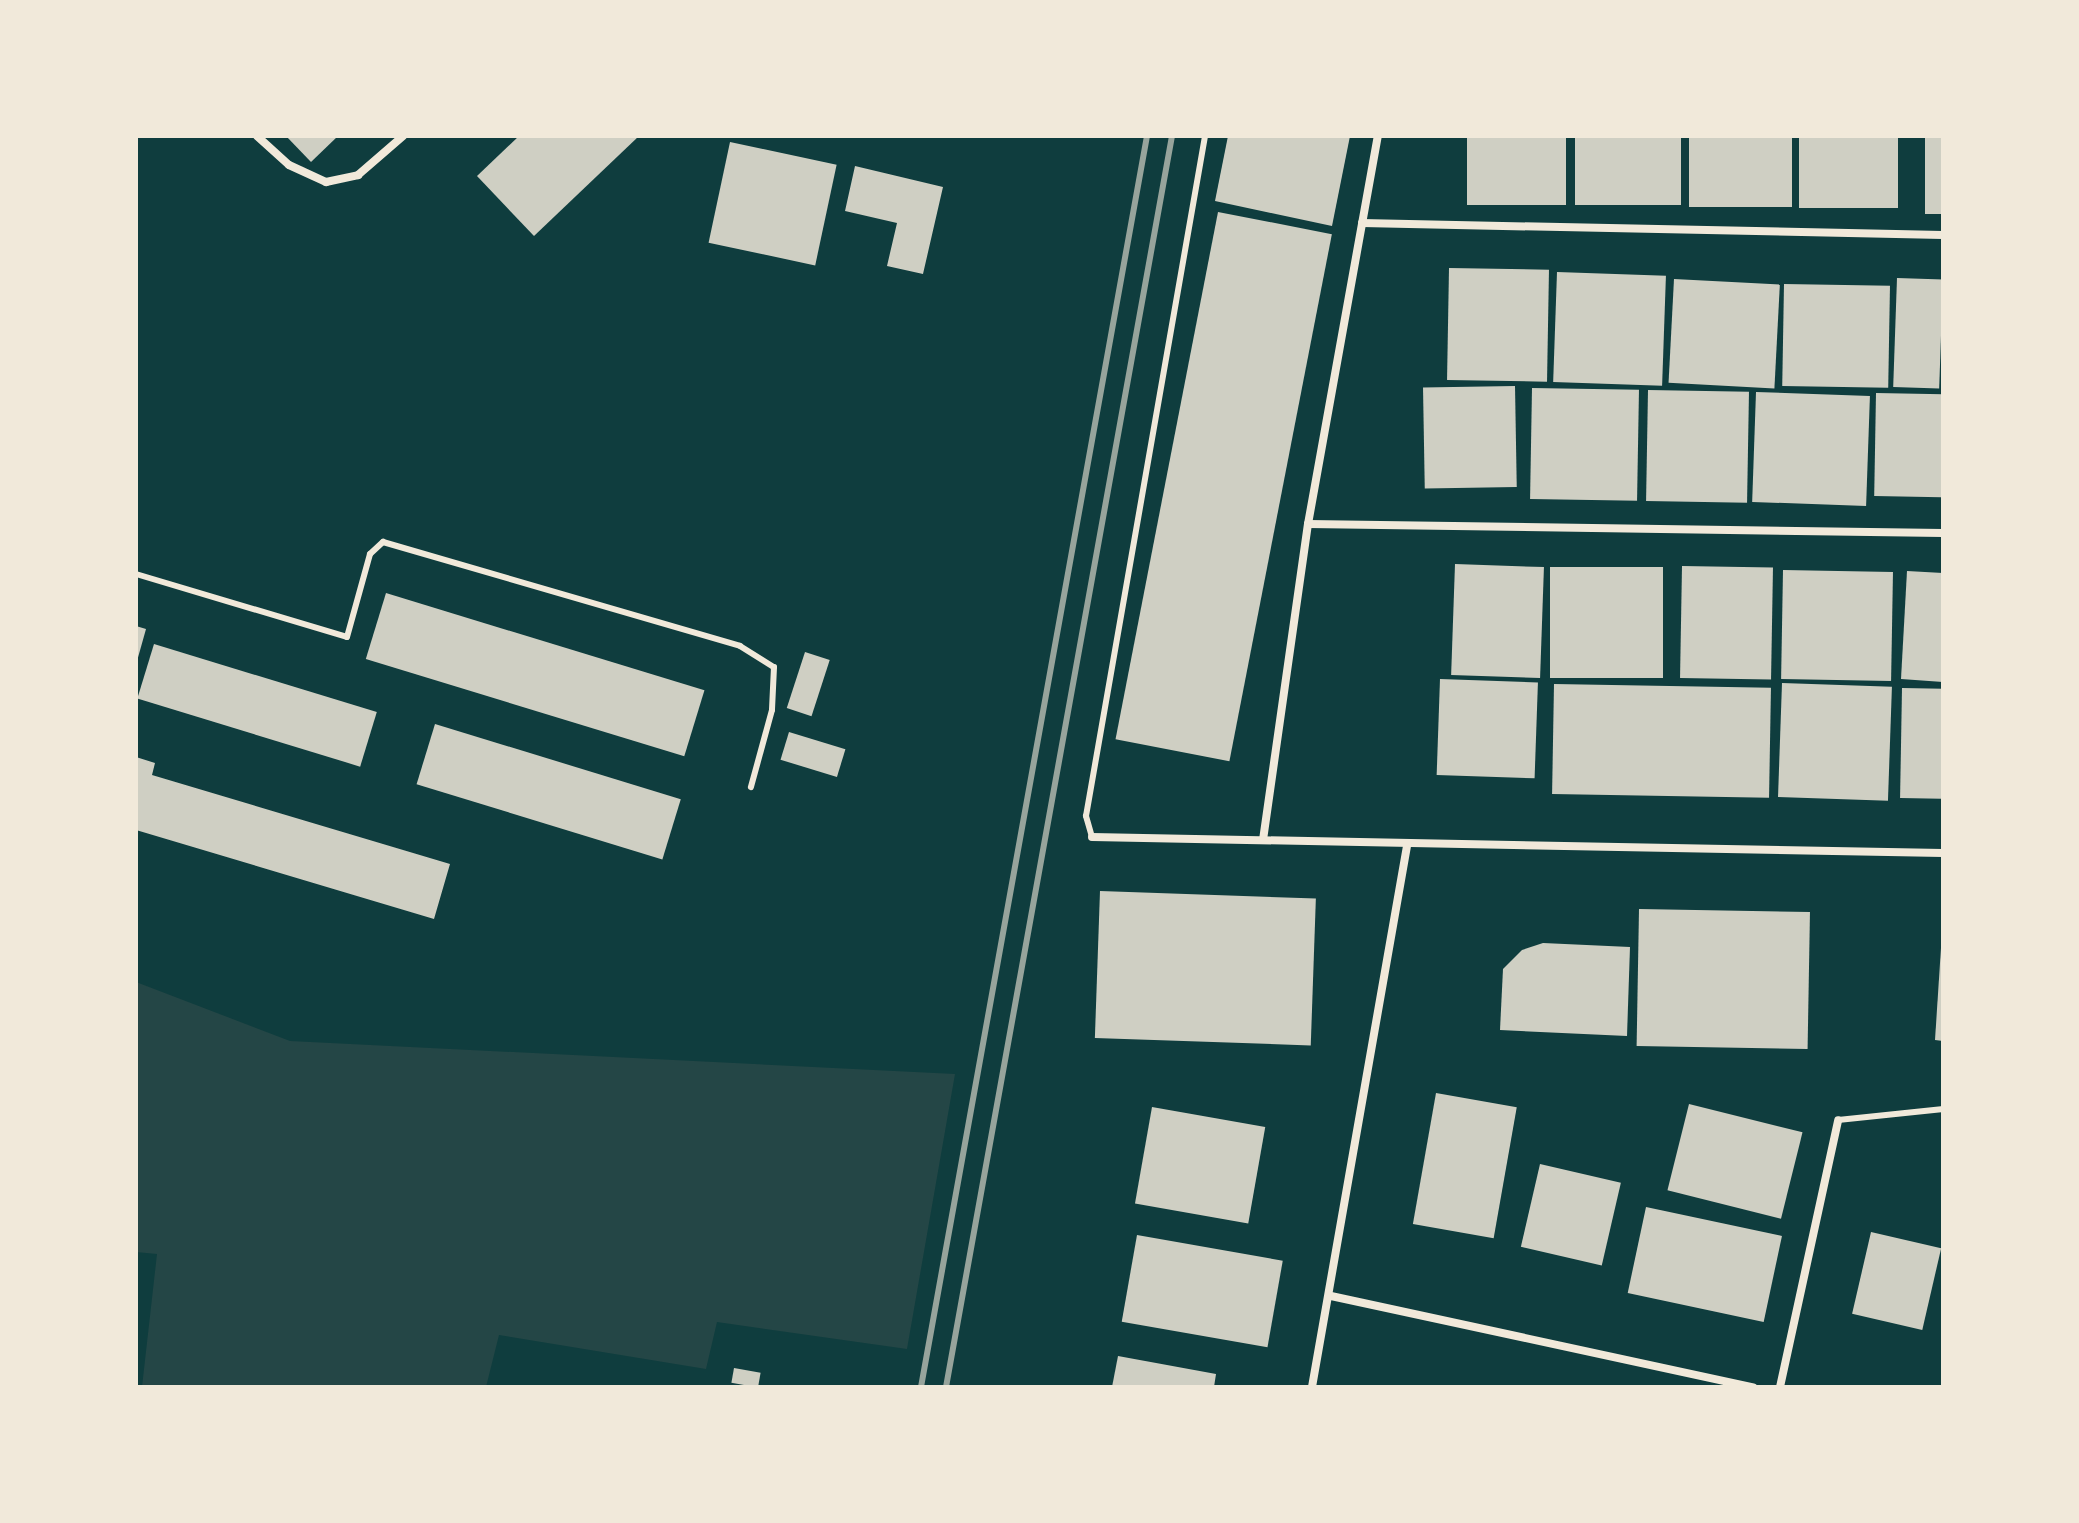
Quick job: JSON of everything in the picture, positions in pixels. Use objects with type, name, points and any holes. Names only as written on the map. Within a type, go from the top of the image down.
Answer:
[{"type":"street","points":[[257,136],[289,165],[326,182],[358,175],[403,136]]},
{"type":"street","points":[[1263,840],[1308,524],[1378,136]]},
{"type":"street","points":[[1362,223],[1943,235]]},
{"type":"street","points":[[1308,524],[1943,533]]},
{"type":"street","points":[[1092,837],[1407,846],[1943,853]]},
{"type":"street","points":[[1312,1387],[1331,1296],[1407,846]]},
{"type":"street","points":[[1780,1387],[1838,1120]]},
{"type":"street","points":[[1331,1296],[1753,1387]]},
{"type":"lane","points":[[1092,837],[1086,816],[1205,136]]},
{"type":"lane","points":[[136,574],[347,637],[370,554],[383,542],[740,646],[774,667],[772,710],[751,787]]},
{"type":"lane","points":[[1838,1120],[1943,1109]]},
{"type":"shaded area","points":[[136,982],[290,1041],[955,1074],[907,1349],[717,1322],[706,1369],[499,1335],[486,1387],[142,1387],[157,1254],[136,1252]]},
{"type":"building","points":[[286,136],[338,136],[311,162]]},
{"type":"building","points":[[519,136],[639,136],[534,236],[477,176]]},
{"type":"building","points":[[1228,136],[1350,136],[1332,226],[1215,201]]},
{"type":"building","points":[[1467,136],[1566,136],[1566,205],[1467,205]]},
{"type":"building","points":[[1575,136],[1681,136],[1681,205],[1575,205]]},
{"type":"building","points":[[1689,136],[1792,136],[1792,207],[1689,207]]},
{"type":"building","points":[[1799,136],[1898,136],[1898,208],[1799,208]]},
{"type":"building","points":[[1925,136],[1943,136],[1943,214],[1925,214]]},
{"type":"building","points":[[730,142],[837,165],[815,265],[709,243]]},
{"type":"building","points":[[855,166],[943,187],[923,274],[887,266],[897,223],[845,211]]},
{"type":"building","points":[[1218,212],[1332,234],[1229,761],[1116,739]]},
{"type":"building","points":[[1449,268],[1549,270],[1547,382],[1447,380]]},
{"type":"building","points":[[1557,272],[1666,276],[1662,386],[1553,382]]},
{"type":"building","points":[[1897,278],[1943,280],[1939,389],[1893,387]]},
{"type":"building","points":[[1674,279],[1780,285],[1774,388],[1669,383]]},
{"type":"building","points":[[1784,284],[1890,286],[1888,388],[1782,386]]},
{"type":"building","points":[[1515,386],[1517,487],[1425,489],[1423,388]]},
{"type":"building","points":[[1532,388],[1639,390],[1637,501],[1530,499]]},
{"type":"building","points":[[1648,390],[1749,392],[1747,503],[1646,501]]},
{"type":"building","points":[[1756,392],[1870,396],[1866,506],[1752,502]]},
{"type":"building","points":[[1876,393],[1943,394],[1941,497],[1874,496]]},
{"type":"building","points":[[1455,564],[1544,567],[1540,678],[1451,675]]},
{"type":"building","points":[[1682,566],[1773,568],[1771,680],[1680,678]]},
{"type":"building","points":[[1550,567],[1663,567],[1663,678],[1550,678]]},
{"type":"building","points":[[1783,570],[1893,572],[1891,681],[1781,679]]},
{"type":"building","points":[[1907,571],[1943,573],[1943,682],[1901,679]]},
{"type":"building","points":[[386,593],[704,690],[684,756],[366,659]]},
{"type":"building","points":[[136,626],[146,629],[137,661],[136,661]]},
{"type":"building","points":[[154,644],[377,712],[360,767],[137,699]]},
{"type":"building","points":[[805,652],[830,660],[811,716],[787,708]]},
{"type":"building","points":[[1440,679],[1538,682],[1535,778],[1437,775]]},
{"type":"building","points":[[1782,683],[1892,687],[1888,801],[1778,797]]},
{"type":"building","points":[[1554,684],[1771,688],[1769,798],[1552,794]]},
{"type":"building","points":[[1902,688],[1943,689],[1941,799],[1900,798]]},
{"type":"building","points":[[435,724],[681,799],[662,859],[417,784]]},
{"type":"building","points":[[789,732],[845,749],[837,777],[781,760]]},
{"type":"building","points":[[136,757],[155,763],[152,775],[450,864],[434,919],[136,830]]},
{"type":"building","points":[[1100,891],[1316,899],[1311,1045],[1095,1038]]},
{"type":"building","points":[[1639,909],[1810,912],[1808,1049],[1637,1046]]},
{"type":"building","points":[[1543,943],[1630,947],[1627,1036],[1500,1030],[1503,969],[1522,950]]},
{"type":"building","points":[[1943,948],[1943,1041],[1935,1040]]},
{"type":"building","points":[[1436,1093],[1517,1107],[1494,1238],[1413,1224]]},
{"type":"building","points":[[1689,1104],[1803,1132],[1781,1219],[1667,1190]]},
{"type":"building","points":[[1152,1107],[1265,1127],[1248,1223],[1135,1204]]},
{"type":"building","points":[[1540,1164],[1621,1183],[1602,1265],[1521,1247]]},
{"type":"building","points":[[1646,1207],[1782,1236],[1764,1322],[1628,1293]]},
{"type":"building","points":[[1871,1232],[1941,1248],[1922,1330],[1852,1314]]},
{"type":"building","points":[[1137,1235],[1283,1261],[1267,1347],[1122,1322]]},
{"type":"building","points":[[1118,1356],[1216,1374],[1214,1387],[1112,1387]]},
{"type":"building","points":[[734,1368],[761,1373],[758,1387],[731,1383]]},
{"type":"railway","points":[[921,1387],[1147,136]]},
{"type":"railway","points":[[946,1387],[1172,136]]}]
